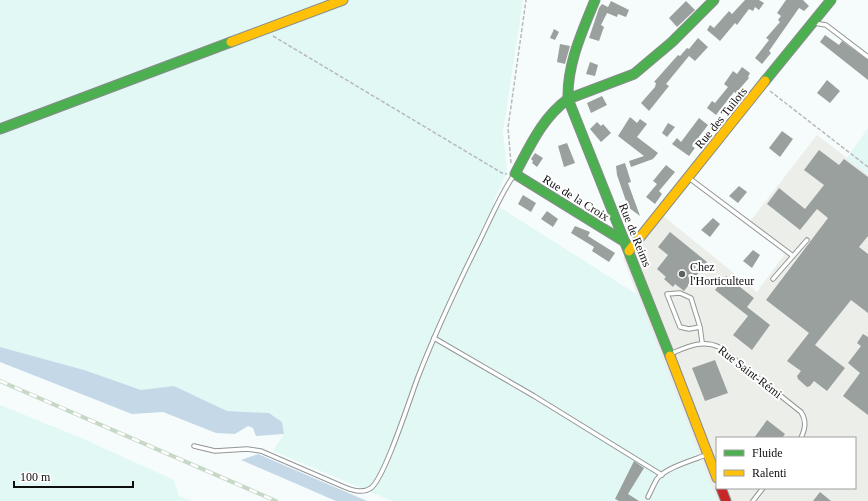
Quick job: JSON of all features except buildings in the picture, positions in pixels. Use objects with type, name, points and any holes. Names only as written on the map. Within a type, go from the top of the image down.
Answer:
[{"type":"street","points":[[0,129],[343,0]]},
{"type":"street","name":"Rue de Reims","points":[[595,0],[574,54],[567,89],[568,99],[670,354],[716,475]]},
{"type":"street","points":[[515,174],[544,122],[558,105],[568,99],[634,74],[672,42],[714,0]]},
{"type":"street","name":"Rue des Tuilots","points":[[627,247],[688,178],[831,0]]},
{"type":"street","name":"Rue de la Croix","points":[[515,174],[627,247]]},
{"type":"street","points":[[721,489],[726,501]]},
{"type":"lane","points":[[813,22],[826,25],[868,57]]},
{"type":"lane","points":[[194,446],[216,450],[247,449],[261,451],[356,491],[364,491],[371,488],[385,464],[434,338],[487,225],[515,174]]},
{"type":"lane","points":[[688,178],[793,256]]},
{"type":"lane","points":[[773,279],[807,240]]},
{"type":"lane","points":[[700,327],[689,329],[680,327],[668,294],[680,293],[691,298],[700,327],[702,342]]},
{"type":"lane","points":[[434,338],[534,396],[662,475]]},
{"type":"lane","name":"Rue Saint-Rémi","points":[[670,354],[702,342],[711,343],[719,347],[801,412],[805,418],[801,437]]},
{"type":"lane","points":[[648,497],[657,479],[662,475],[681,464],[708,454]]},
{"type":"lane","points":[[753,501],[762,489]]},
{"type":"path","points":[[264,30],[502,174],[515,174],[510,162],[508,128],[526,0]]},
{"type":"path","points":[[762,85],[868,167]]},
{"type":"shaded area","points":[[0,0],[523,0],[503,132],[507,172],[493,203],[638,295],[717,501],[392,501],[273,451],[284,434],[282,422],[269,413],[227,411],[174,386],[141,391],[84,370],[0,347]]},
{"type":"shaded area","points":[[868,128],[868,174],[847,158]]},
{"type":"shaded area","points":[[817,135],[868,174],[868,501],[717,501],[623,258],[661,214],[757,292],[786,252],[748,224]]},
{"type":"shaded area","points":[[0,347],[84,370],[141,390],[174,386],[227,411],[269,413],[282,422],[284,434],[256,436],[253,428],[248,426],[235,434],[216,433],[163,412],[132,414],[0,362]]},
{"type":"shaded area","points":[[0,405],[79,437],[174,480],[179,496],[191,501],[0,501]]},
{"type":"shaded area","points":[[258,454],[367,501],[336,501],[241,460]]},
{"type":"railway","points":[[0,381],[276,501]]},
{"type":"traffic: fast","points":[[595,0],[576,48],[570,73],[568,99],[670,356]]},
{"type":"traffic: fast","points":[[625,242],[515,174],[537,133],[551,115],[568,99],[634,74],[672,42],[714,0]]},
{"type":"traffic: fast","points":[[765,81],[831,0]]},
{"type":"traffic: fast","points":[[0,129],[231,42]]},
{"type":"traffic: slow","points":[[231,42],[343,0]]},
{"type":"traffic: slow","points":[[629,251],[765,81]]},
{"type":"traffic: slow","points":[[670,356],[716,475]]},
{"type":"traffic: jam","points":[[721,489],[726,501]]},
{"type":"place","name":"Chez l'Horticulteur","points":[[682,274]]}]
